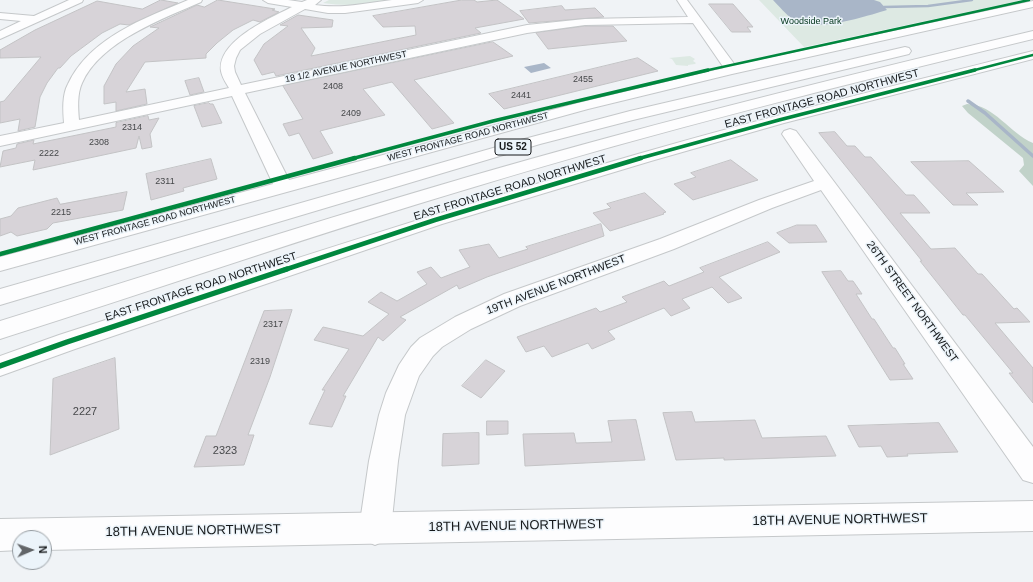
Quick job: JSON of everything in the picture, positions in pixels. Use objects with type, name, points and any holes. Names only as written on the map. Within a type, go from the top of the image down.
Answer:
[{"type":"main road","points":[[0,35],[78,0]]},
{"type":"main road","points":[[72,125],[72,96],[74,88],[80,74],[94,58],[129,32],[197,0]]},
{"type":"main road","points":[[268,0],[328,10],[349,10],[418,0]]},
{"type":"main road","points":[[284,186],[228,72],[227,64],[230,55],[235,48],[250,36],[316,0]]},
{"type":"main road","points":[[682,0],[732,70]]},
{"type":"main road","name":"WEST FRONTAGE ROAD NORTHWEST","points":[[0,264],[583,106],[732,70],[1033,4]]},
{"type":"main road","points":[[0,16],[34,19]]},
{"type":"main road","name":"18 1/2 AVENUE NORTHWEST","points":[[0,141],[237,89],[544,26],[596,22],[696,20]]},
{"type":"main road","name":"US 52","points":[[0,297],[408,177],[586,128],[835,67],[1033,21]]},
{"type":"main road","name":"US 52","points":[[0,330],[378,210],[522,167],[750,104],[1033,35]]},
{"type":"main road","name":"EAST FRONTAGE ROAD NORTHWEST","points":[[0,366],[67,342],[435,220],[690,145],[1033,55]]},
{"type":"main road","name":"26TH STREET NORTHWEST","points":[[790,134],[1033,470]]},
{"type":"main road","name":"19TH AVENUE NORTHWEST","points":[[375,528],[389,432],[394,408],[401,386],[412,364],[437,338],[472,318],[505,303],[667,244],[786,196],[825,183]]},
{"type":"main road","name":"18TH AVENUE NORTHWEST","points":[[0,535],[1033,516]]},
{"type":"green space","points":[[329,0],[400,0],[381,3],[342,5],[323,3]]},
{"type":"green space","name":"Woodside Park","points":[[759,0],[1023,0],[804,47]]},
{"type":"green space","points":[[690,56],[695,59],[693,61],[696,63],[688,66],[676,65],[672,59],[669,58]]},
{"type":"shaded area","points":[[967,104],[986,109],[1016,133],[1033,143],[1033,186],[1019,171],[1024,165],[1023,158],[968,113],[962,106]]},
{"type":"water","points":[[773,0],[874,0],[880,2],[887,10],[853,20],[827,24],[814,24],[803,23],[793,19]]},
{"type":"water","points":[[544,63],[551,68],[531,73],[524,67]]},
{"type":"building","points":[[161,0],[178,3],[129,25],[120,24],[102,33],[71,56],[60,68],[58,68],[47,83],[40,97],[35,127],[18,131],[20,119],[0,123],[0,102],[4,101],[41,57],[0,58],[0,50],[35,30],[97,1],[142,9]]},
{"type":"building","points":[[218,0],[275,9],[272,10],[279,12],[260,22],[253,20],[233,30],[206,54],[206,58],[145,62],[126,92],[145,89],[147,104],[116,111],[116,102],[104,104],[104,86],[116,64],[133,46],[159,28],[150,27],[197,5],[204,7]]},
{"type":"building","points":[[462,0],[474,0],[477,2],[497,0],[524,19],[475,28],[481,33],[276,76],[274,72],[262,75],[254,60],[264,44],[288,26],[280,25],[298,15],[333,20],[332,27],[301,28],[315,48],[311,56],[416,35],[415,26],[383,27],[373,16]]},
{"type":"building","points":[[709,4],[733,4],[753,27],[747,27],[751,32],[732,32]]},
{"type":"building","points":[[562,6],[565,10],[595,8],[604,17],[529,23],[520,11]]},
{"type":"building","points":[[585,26],[613,26],[627,41],[548,49],[536,33]]},
{"type":"building","points":[[493,42],[513,56],[414,80],[454,123],[432,129],[392,82],[363,89],[385,115],[320,131],[333,153],[313,159],[299,133],[289,136],[283,124],[303,119],[283,86]]},
{"type":"building","points":[[638,58],[658,71],[504,109],[489,94]]},
{"type":"building","points":[[199,78],[204,92],[190,95],[185,81]]},
{"type":"building","points":[[209,103],[213,104],[222,123],[202,127],[194,106]]},
{"type":"building","points":[[148,116],[149,120],[159,118],[150,134],[152,147],[142,149],[139,136],[136,148],[33,170],[35,160],[0,167],[3,151],[16,148],[17,144],[34,140],[33,144],[116,127],[116,123]]},
{"type":"building","points":[[835,132],[847,146],[855,146],[865,157],[871,157],[906,195],[914,195],[930,213],[900,213],[931,249],[955,248],[978,274],[982,274],[1014,309],[1017,308],[1030,322],[995,323],[1033,368],[1033,403],[1009,373],[1013,373],[965,315],[963,315],[920,261],[922,261],[819,133]]},
{"type":"building","points":[[211,159],[217,179],[183,188],[184,191],[151,200],[146,174]]},
{"type":"building","points":[[731,160],[758,180],[693,200],[674,184],[696,177],[691,173]]},
{"type":"building","points":[[969,161],[1004,192],[966,193],[978,205],[953,205],[911,162]]},
{"type":"building","points":[[127,192],[123,210],[53,223],[47,229],[17,236],[11,232],[0,236],[0,219],[11,216],[18,208],[57,198],[60,204]]},
{"type":"building","points":[[645,193],[666,212],[663,213],[664,214],[610,231],[593,213],[611,208],[607,204]]},
{"type":"building","points":[[601,224],[604,236],[487,277],[459,289],[457,285],[400,317],[406,320],[383,341],[378,337],[343,396],[346,396],[332,427],[309,424],[325,390],[322,390],[349,349],[314,340],[323,327],[363,336],[389,314],[368,302],[381,292],[397,301],[427,284],[417,272],[431,267],[441,278],[470,267],[459,250],[489,244],[499,258],[528,249],[526,247]]},
{"type":"building","points":[[797,225],[816,225],[827,242],[789,243],[777,233]]},
{"type":"building","points":[[768,242],[780,252],[719,277],[742,298],[728,303],[712,287],[682,299],[690,308],[671,316],[664,308],[608,331],[615,339],[592,349],[588,343],[552,357],[544,346],[526,352],[517,337],[596,308],[600,312],[627,302],[622,297],[664,281],[669,286],[704,272],[700,268]]},
{"type":"building","points":[[841,271],[848,281],[853,281],[862,294],[856,294],[872,319],[874,319],[893,348],[895,348],[913,379],[890,380],[822,272]]},
{"type":"building","points":[[292,310],[270,377],[248,435],[254,435],[244,465],[194,467],[206,436],[216,436],[264,311]]},
{"type":"building","points":[[115,358],[119,429],[50,455],[53,379]]},
{"type":"building","points":[[486,360],[505,371],[481,398],[462,386]]},
{"type":"building","points":[[692,412],[695,422],[755,420],[762,438],[826,436],[836,456],[676,460],[663,413]]},
{"type":"building","points":[[636,420],[645,460],[525,466],[523,434],[574,433],[576,443],[612,442],[608,421]]},
{"type":"building","points":[[487,421],[508,421],[508,434],[487,435]]},
{"type":"building","points":[[939,423],[958,452],[907,454],[908,456],[887,457],[881,446],[859,447],[848,426]]},
{"type":"building","points":[[479,433],[479,464],[442,466],[443,434]]},
{"type":"waterway","points":[[884,7],[928,6],[972,0]]},
{"type":"waterway","points":[[968,101],[985,113],[1033,156]]},
{"type":"cycle path","points":[[0,254],[493,121],[742,62],[1029,0]]},
{"type":"cycle path","points":[[0,366],[67,342],[435,220],[645,157],[779,120],[1033,55]]}]
